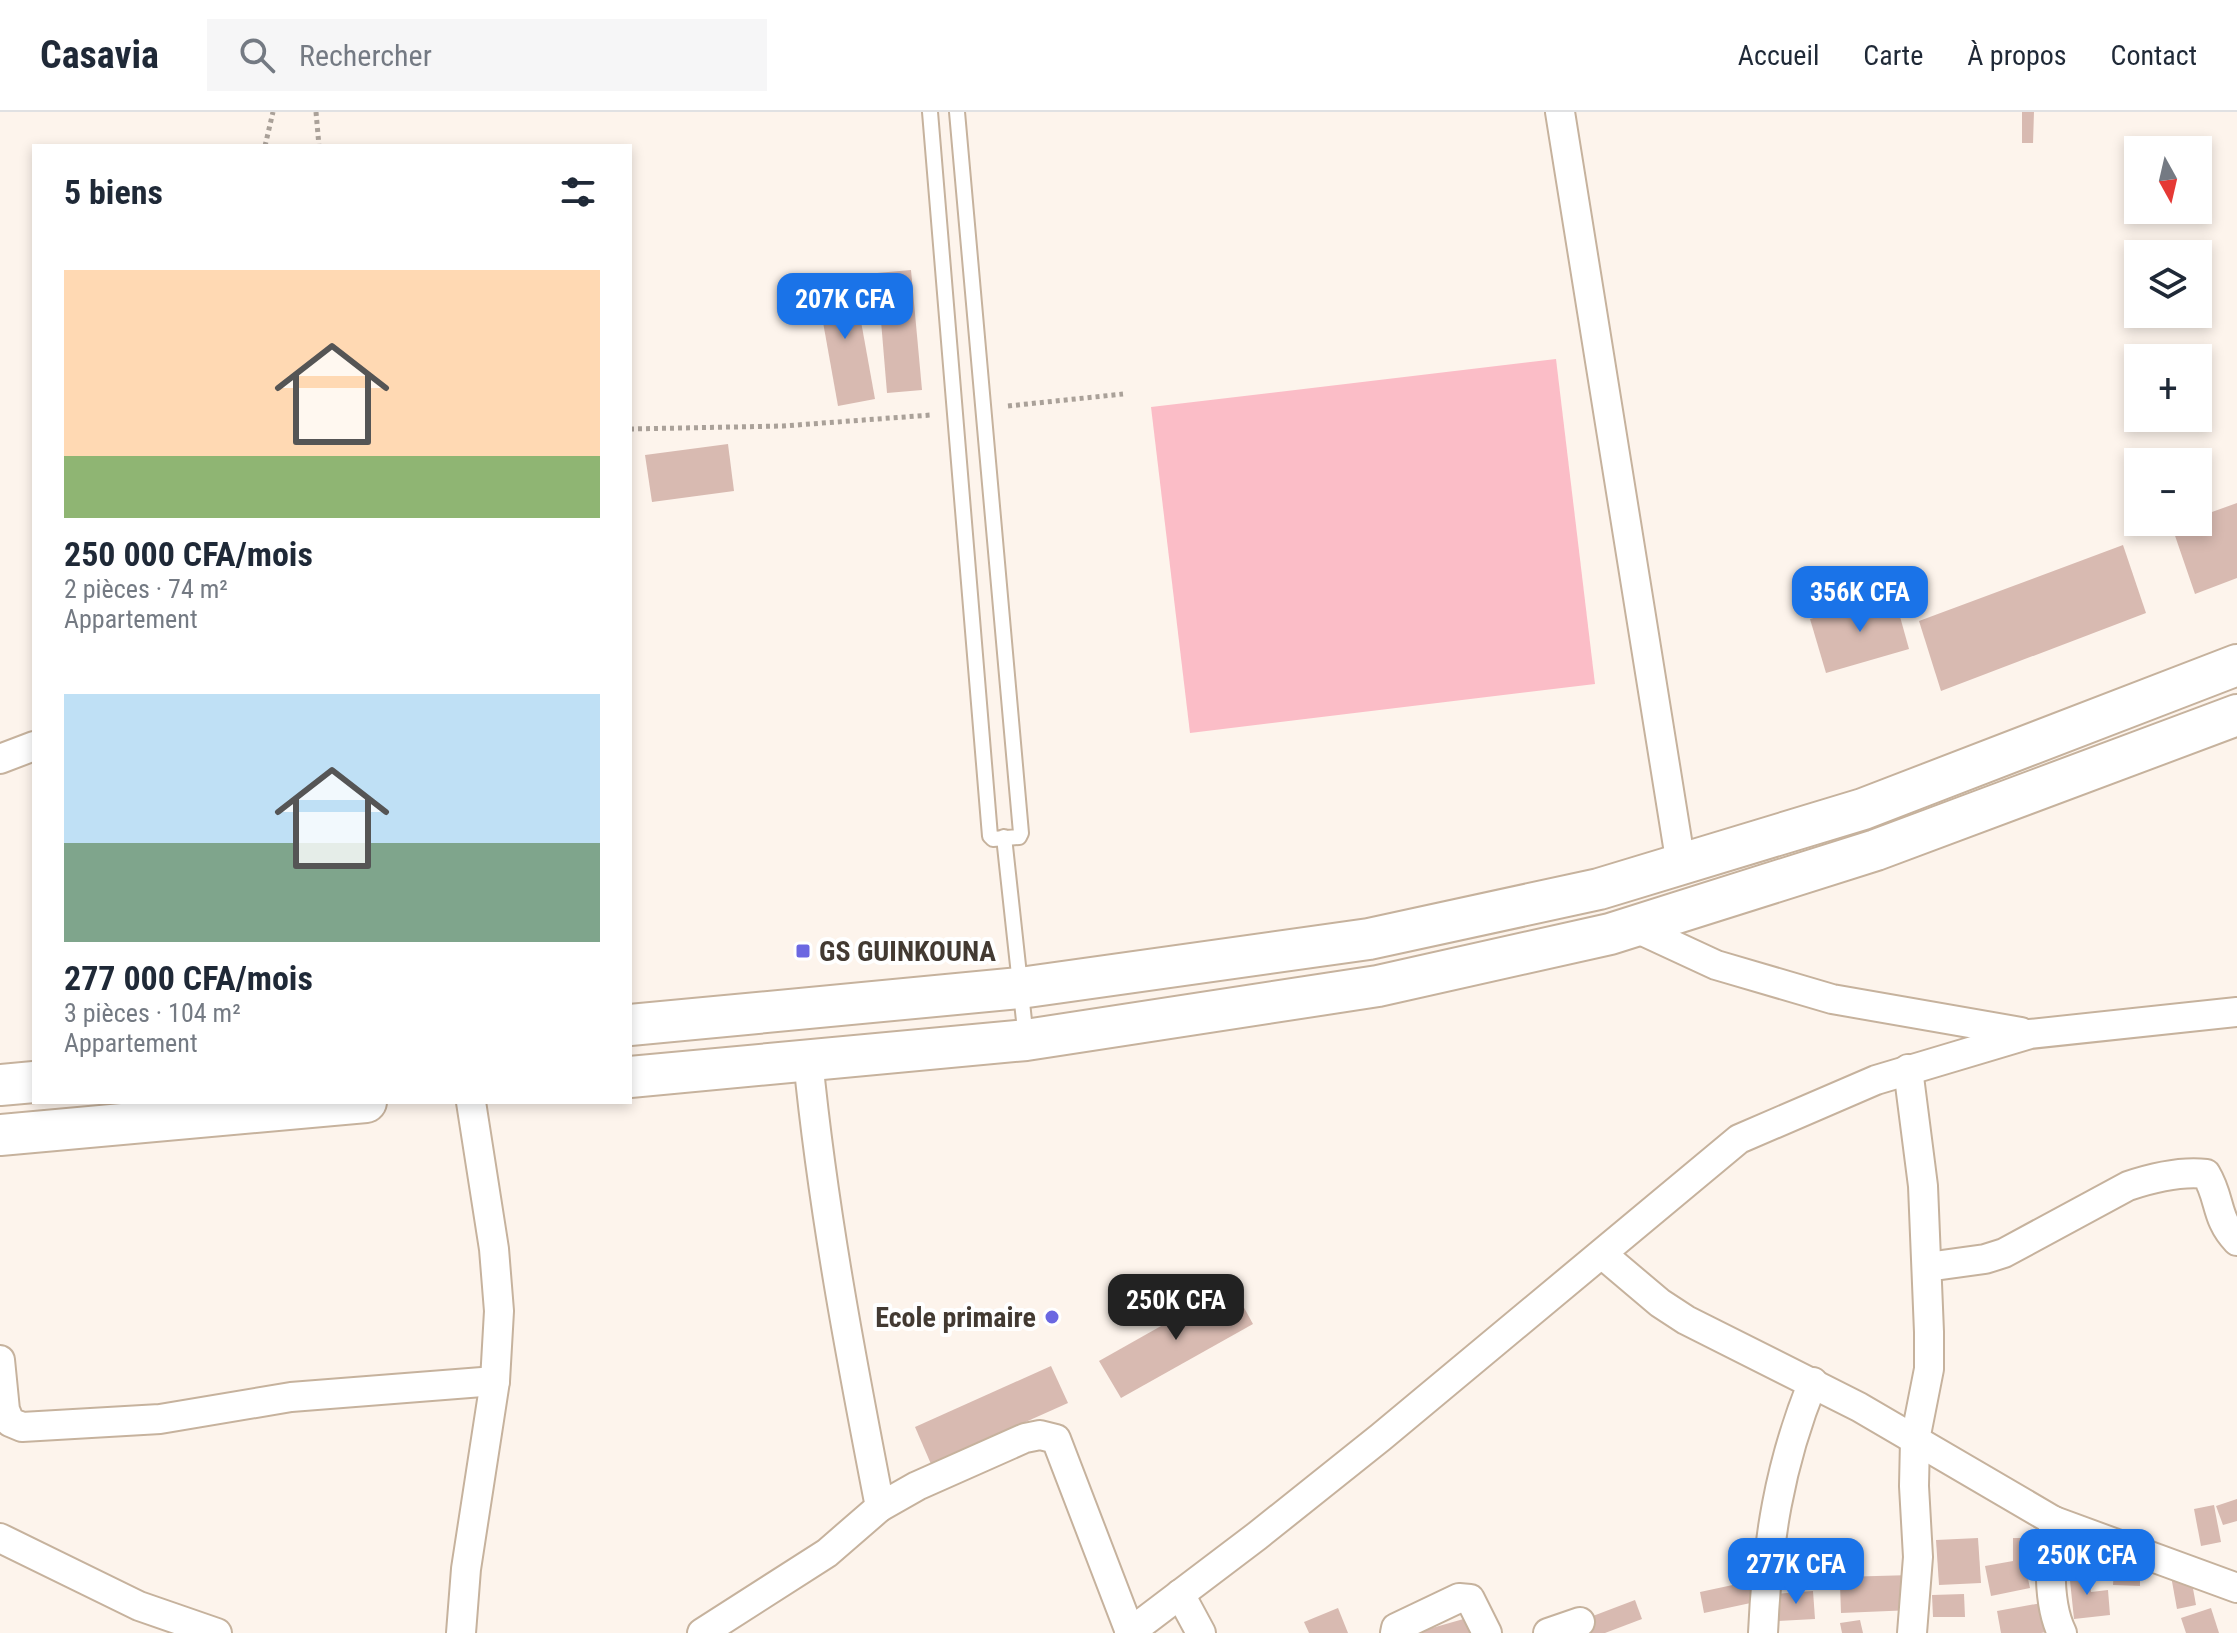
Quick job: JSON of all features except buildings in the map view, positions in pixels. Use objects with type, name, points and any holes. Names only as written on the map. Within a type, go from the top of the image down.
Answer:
[{"type":"street","points":[[1560,112],[1681,865]]},
{"type":"street","points":[[632,1025],[1020,988],[1369,939],[1599,889],[1863,809],[2237,665]]},
{"type":"street","points":[[2161,695],[2183,736]]},
{"type":"street","points":[[632,1077],[1026,1040],[1378,986],[1610,934],[1876,850],[2237,715]]},
{"type":"street","points":[[0,759],[32,747]]},
{"type":"street","points":[[1634,927],[1716,965],[1832,999],[2030,1034]]},
{"type":"street","points":[[702,1633],[827,1553],[880,1507],[917,1486],[1025,1438],[1040,1435],[1056,1439],[1062,1448],[1130,1633],[1381,1437],[1739,1139],[1876,1080],[2030,1034],[2237,1012]]},
{"type":"street","points":[[808,1059],[836,1282],[880,1507]]},
{"type":"street","points":[[1908,1069],[1923,1186],[1929,1369],[1915,1440],[1918,1557],[1912,1633]]},
{"type":"street","points":[[0,1085],[32,1082]]},
{"type":"street","points":[[0,1135],[344,1104]]},
{"type":"street","points":[[461,1633],[466,1569],[495,1381],[499,1311],[494,1249],[471,1104]]},
{"type":"street","points":[[1927,1267],[1985,1259],[2004,1253],[2128,1186],[2194,1172],[2206,1174],[2212,1185],[2221,1223],[2237,1241]]},
{"type":"street","points":[[1602,1254],[1660,1303],[1686,1320],[1813,1382],[2054,1521],[2237,1588]]},
{"type":"street","points":[[0,1360],[5,1410],[10,1422],[22,1427],[160,1419],[291,1397],[495,1381]]},
{"type":"street","points":[[1763,1633],[1770,1534],[1794,1429],[1813,1382]]},
{"type":"street","points":[[2054,1521],[2050,1554],[2054,1605],[2062,1633]]},
{"type":"street","points":[[0,1538],[139,1620],[217,1633]]},
{"type":"street","points":[[1180,1594],[1201,1633]]},
{"type":"street","points":[[1395,1633],[1396,1628],[1459,1598],[1470,1599],[1487,1633]]},
{"type":"street","points":[[1548,1633],[1580,1622]]},
{"type":"lane","points":[[930,112],[990,836],[993,839],[1019,837],[1021,833],[957,112]]},
{"type":"lane","points":[[1004,837],[1026,1040]]},
{"type":"path","points":[[265,144],[273,112]]},
{"type":"path","points":[[316,112],[319,144]]},
{"type":"path","points":[[983,408],[1123,394]]},
{"type":"path","points":[[632,429],[783,426],[954,413]]},
{"type":"shaded area","points":[[1556,359],[1595,684],[1190,733],[1151,407]]},
{"type":"place","name":"GS GUINKOUNA","points":[[803,951]]},
{"type":"place","name":"Ecole primaire","points":[[1052,1317]]}]
